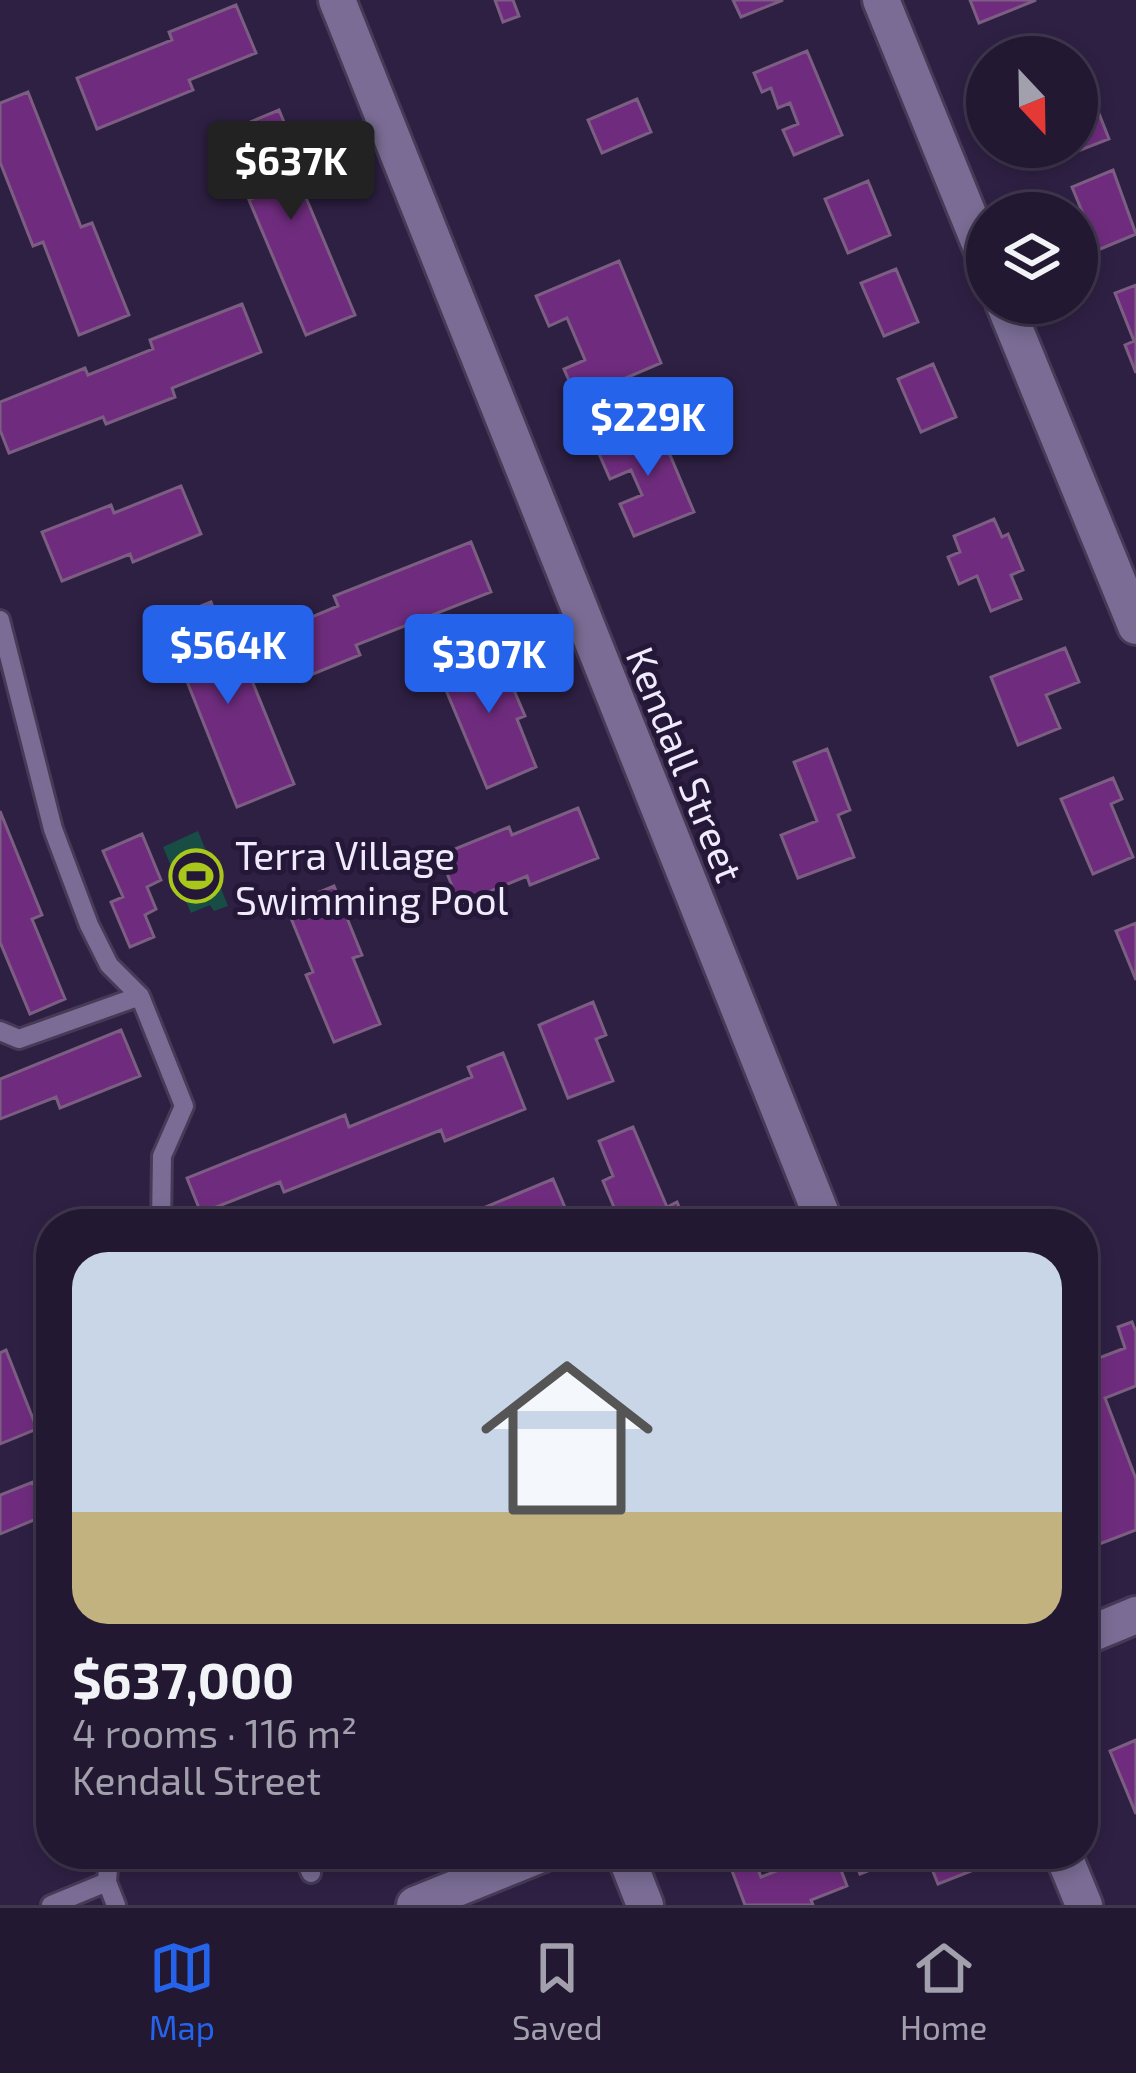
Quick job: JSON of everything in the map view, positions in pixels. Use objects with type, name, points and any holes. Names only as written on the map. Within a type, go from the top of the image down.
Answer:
[{"type":"street","name":"Kendall Street","points":[[337,0],[819,1209]]},
{"type":"street","points":[[881,0],[966,209]]},
{"type":"street","points":[[1013,324],[1136,626]]},
{"type":"street","points":[[1098,1630],[1136,1616]]},
{"type":"street","points":[[415,1905],[504,1869]]},
{"type":"street","points":[[631,1869],[645,1905]]},
{"type":"street","points":[[1069,1869],[1084,1905]]},
{"type":"lane","points":[[0,620],[53,829],[109,965],[140,996],[184,1106],[162,1156],[161,1209]]},
{"type":"lane","points":[[0,1031],[19,1039],[140,996]]},
{"type":"lane","points":[[108,1869],[107,1882],[116,1905]]},
{"type":"lane","points":[[50,1905],[107,1882]]},
{"type":"shaded area","name":"Terra Village Swimming Pool","points":[[198,831],[228,906],[214,911],[210,905],[191,913],[163,847]]},
{"type":"building","points":[[495,0],[513,0],[519,16],[503,22]]},
{"type":"building","points":[[733,0],[783,0],[741,17]]},
{"type":"building","points":[[970,0],[1036,0],[979,23]]},
{"type":"building","points":[[236,5],[256,53],[189,80],[193,90],[97,129],[77,78],[172,40],[169,32]]},
{"type":"building","points":[[807,51],[842,135],[794,155],[783,130],[798,124],[790,103],[778,108],[771,88],[762,92],[754,73]]},
{"type":"building","points":[[28,92],[81,227],[92,223],[129,315],[79,335],[43,242],[33,246],[0,162],[0,103]]},
{"type":"building","points":[[637,99],[651,132],[602,153],[588,120]]},
{"type":"building","points":[[279,110],[307,177],[299,181],[355,315],[306,335],[249,200],[258,196],[231,130]]},
{"type":"building","points":[[1098,111],[1109,139],[1098,143]]},
{"type":"building","points":[[1113,170],[1136,234],[1098,250],[1098,192],[1074,192],[1072,187]]},
{"type":"building","points":[[868,181],[890,235],[848,253],[825,199]]},
{"type":"building","points":[[619,261],[661,363],[577,399],[564,369],[585,360],[567,318],[549,326],[536,296]]},
{"type":"building","points":[[896,269],[918,322],[884,336],[861,283]]},
{"type":"building","points":[[1136,285],[1136,373],[1125,345],[1134,341],[1115,293]]},
{"type":"building","points":[[242,304],[261,352],[172,388],[175,397],[106,424],[103,417],[9,453],[0,430],[0,402],[85,368],[88,375],[153,349],[150,340]]},
{"type":"building","points":[[933,364],[956,417],[921,432],[898,379]]},
{"type":"building","points":[[657,424],[694,512],[634,536],[620,504],[642,495],[631,470],[610,479],[597,449]]},
{"type":"building","points":[[181,486],[201,534],[133,562],[130,554],[62,581],[42,532],[111,505],[114,513]]},
{"type":"building","points":[[994,519],[1002,537],[1008,534],[1023,570],[1011,575],[1021,599],[991,611],[977,576],[959,584],[948,557],[960,552],[954,536]]},
{"type":"building","points":[[471,542],[491,592],[356,645],[360,655],[308,676],[288,627],[338,606],[334,596]]},
{"type":"building","points":[[211,602],[238,669],[246,666],[294,784],[237,807],[163,621]]},
{"type":"building","points":[[495,646],[525,716],[517,719],[536,767],[487,788],[438,671]]},
{"type":"building","points":[[1065,648],[1079,682],[1046,695],[1060,728],[1018,745],[991,677]]},
{"type":"building","points":[[827,749],[850,810],[838,815],[854,857],[798,878],[781,835],[817,821],[794,762]]},
{"type":"building","points":[[1113,778],[1122,799],[1111,804],[1133,857],[1093,874],[1061,799]]},
{"type":"building","points":[[578,808],[598,858],[530,885],[527,876],[459,904],[440,855],[509,827],[512,835]]},
{"type":"building","points":[[0,811],[42,915],[32,919],[65,999],[30,1014],[0,942]]},
{"type":"building","points":[[142,834],[161,880],[147,887],[156,909],[145,915],[154,937],[130,947],[111,902],[123,897],[103,851]]},
{"type":"building","points":[[334,886],[362,955],[353,958],[380,1024],[334,1042],[306,975],[313,972],[286,906]]},
{"type":"building","points":[[1136,923],[1136,980],[1116,931]]},
{"type":"building","points":[[593,1002],[606,1035],[596,1039],[613,1081],[568,1098],[539,1025]]},
{"type":"building","points":[[121,1030],[140,1076],[60,1108],[56,1097],[0,1119],[0,1079]]},
{"type":"building","points":[[503,1053],[525,1109],[445,1141],[441,1130],[284,1192],[280,1182],[211,1209],[199,1209],[187,1178],[345,1115],[349,1127],[472,1077],[468,1067]]},
{"type":"building","points":[[633,1127],[667,1207],[677,1202],[680,1209],[615,1209],[603,1181],[613,1176],[599,1141]]},
{"type":"building","points":[[553,1179],[566,1209],[481,1209]]},
{"type":"building","points":[[1132,1322],[1136,1332],[1136,1386],[1105,1398],[1136,1479],[1136,1530],[1098,1545],[1098,1358],[1125,1348],[1118,1327]]},
{"type":"building","points":[[6,1350],[36,1429],[0,1444],[0,1353]]},
{"type":"building","points":[[33,1482],[36,1519],[0,1534],[0,1495]]},
{"type":"building","points":[[1136,1740],[1136,1814],[1110,1751]]},
{"type":"building","points":[[731,1869],[758,1869],[761,1877],[782,1869],[841,1869],[847,1886],[811,1900],[813,1905],[745,1905]]},
{"type":"building","points":[[932,1869],[976,1869],[938,1884]]},
{"type":"place","name":"Terra Village Swimming Pool","points":[[196,876]]}]
